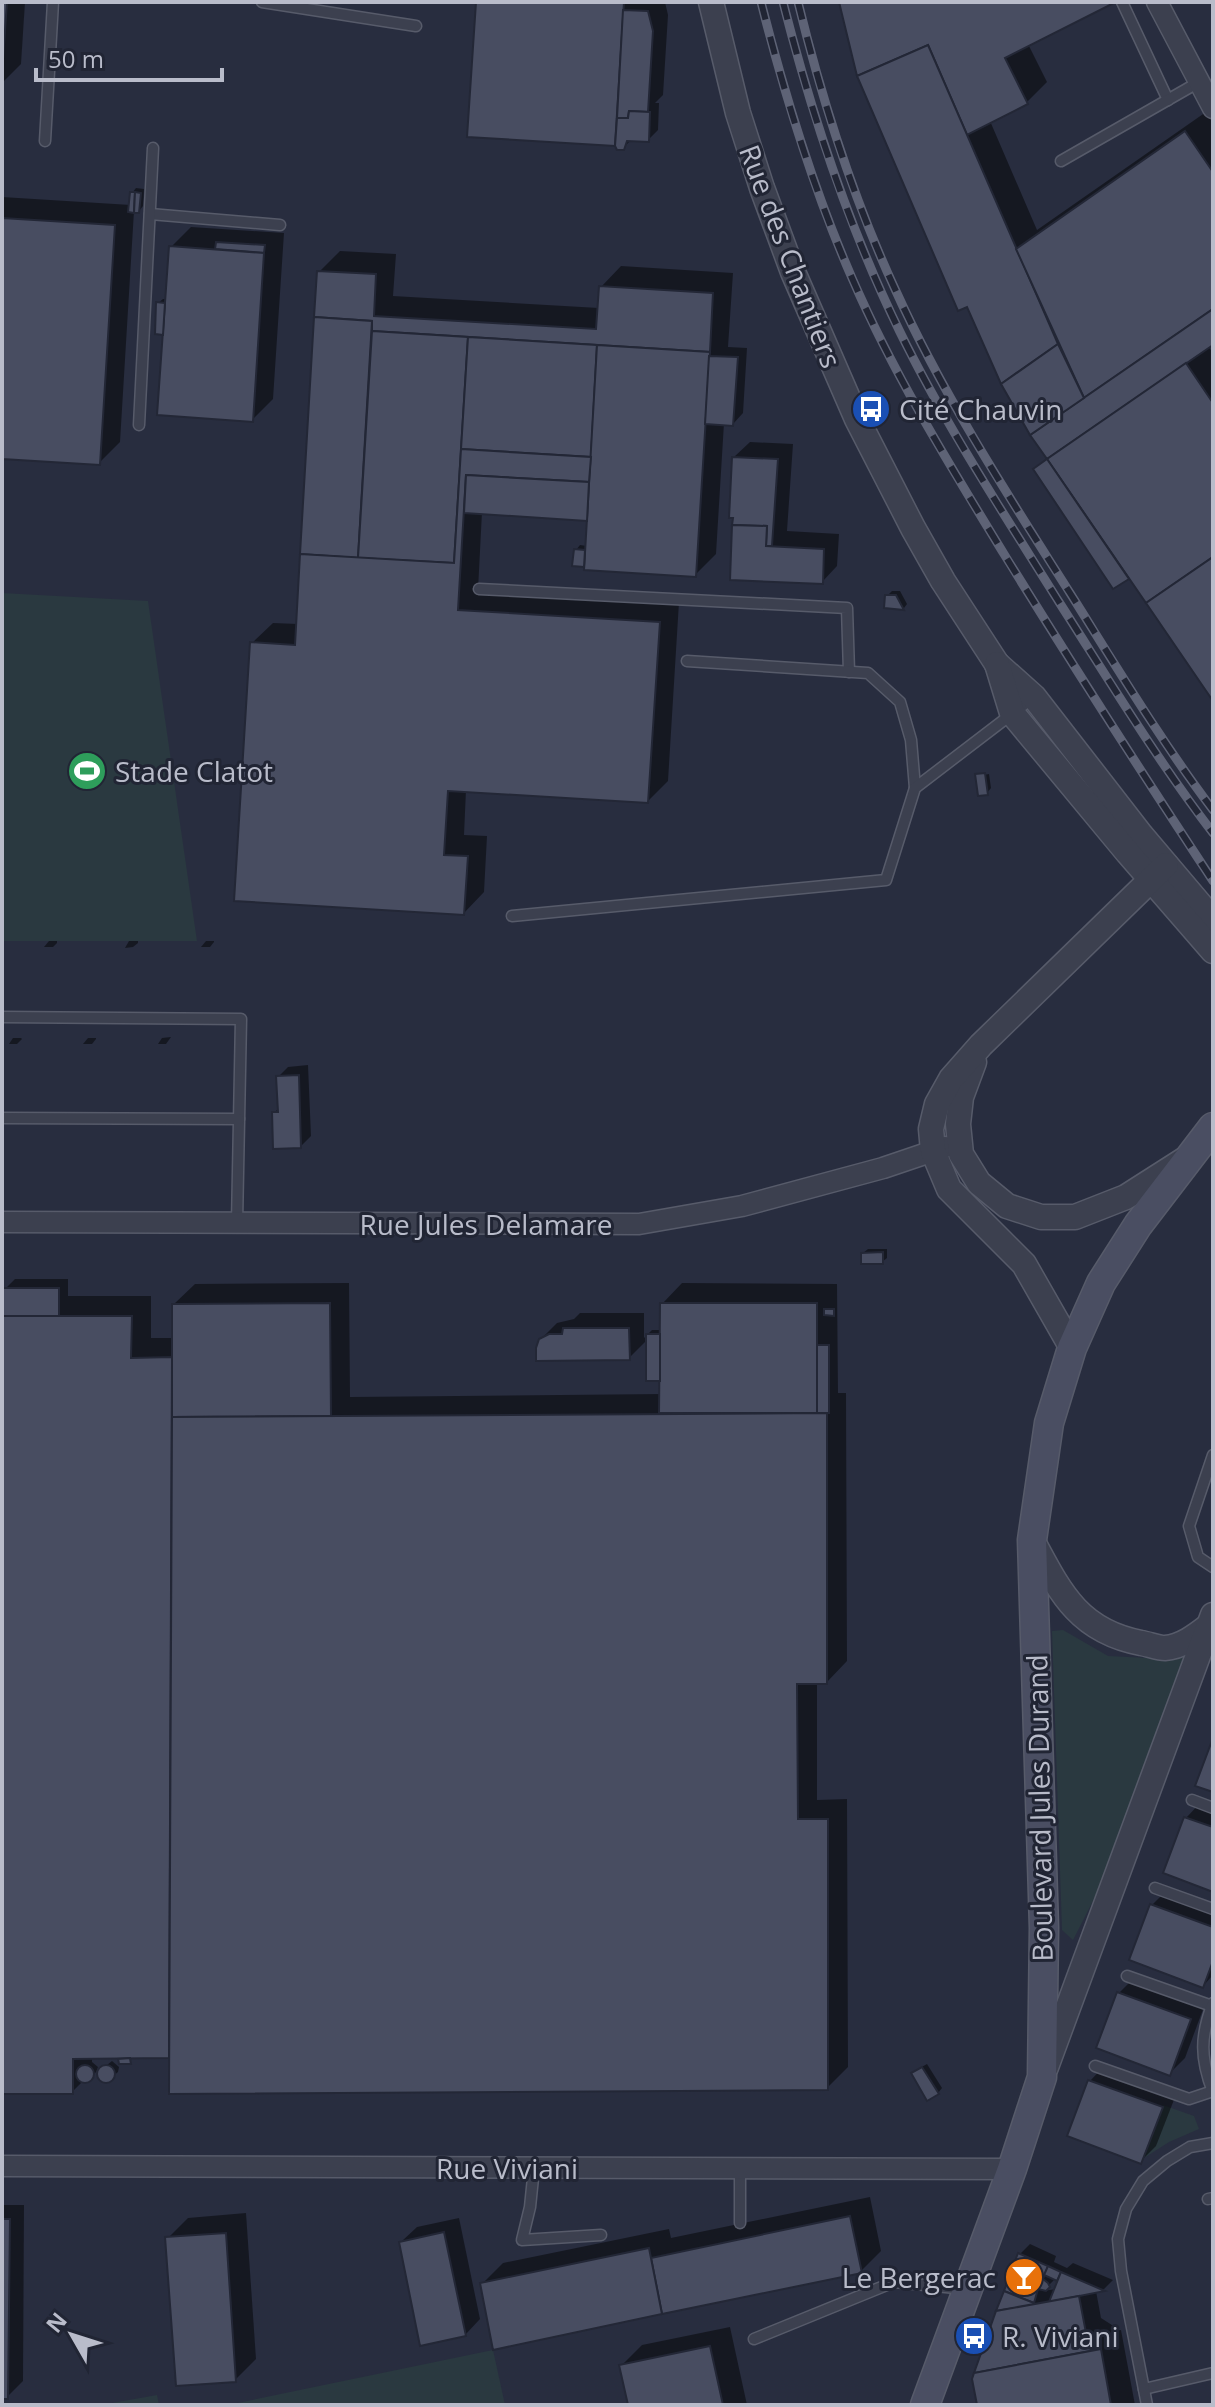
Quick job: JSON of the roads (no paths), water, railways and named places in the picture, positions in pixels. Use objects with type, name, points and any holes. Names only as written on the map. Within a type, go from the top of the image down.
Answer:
[{"type":"main road","name":"Boulevard Jules Durand","points":[[925,2405],[1012,2169],[1042,2077],[1044,1928],[1032,1540],[1049,1423],[1072,1348],[1101,1283],[1138,1225],[1213,1127]]},
{"type":"street","name":"Rue des Chantiers","points":[[711,2],[738,113],[793,272],[857,419],[913,528],[997,664],[1034,697],[1213,951]]},
{"type":"street","points":[[1157,2],[1213,108]]},
{"type":"street","name":"Rue des Chantiers","points":[[997,664],[1012,713],[1158,872],[1213,920]]},
{"type":"street","name":"Boulevard Jules Durand","points":[[1072,1348],[1024,1264],[949,1189],[933,1151],[931,1129],[937,1104],[951,1079],[981,1045],[1158,872]]},
{"type":"street","name":"Boulevard Jules Durand","points":[[981,1045],[961,1097],[958,1124],[961,1154],[979,1183],[1007,1206],[1041,1217],[1075,1217],[1126,1197],[1192,1155]]},
{"type":"street","name":"Rue Jules Delamare","points":[[2,1222],[639,1224],[742,1206],[883,1168],[960,1142]]},
{"type":"street","name":"Boulevard Jules Durand","points":[[1032,1540],[1059,1589],[1087,1622],[1119,1639],[1166,1648],[1192,1639],[1211,1620]]},
{"type":"street","name":"Boulevard Jules Durand","points":[[1042,2077],[1211,1620]]},
{"type":"street","name":"Rue Viviani","points":[[2,2166],[1012,2169]]},
{"type":"lane","points":[[45,141],[53,2]]},
{"type":"lane","points":[[262,2],[416,26]]},
{"type":"lane","points":[[1122,2],[1168,100]]},
{"type":"lane","points":[[1061,161],[1199,82]]},
{"type":"lane","points":[[139,425],[153,148]]},
{"type":"lane","points":[[150,214],[280,225]]},
{"type":"lane","points":[[479,589],[847,608],[849,672]]},
{"type":"lane","points":[[512,916],[886,880],[915,788],[911,740],[900,702],[868,673],[687,661]]},
{"type":"lane","points":[[915,788],[1034,697]]},
{"type":"lane","points":[[2,1017],[241,1019],[237,1223]]},
{"type":"lane","points":[[2,1118],[239,1119]]},
{"type":"lane","points":[[1213,1455],[1189,1526],[1198,1557],[1213,1567]]},
{"type":"lane","points":[[1192,1800],[1213,1808]]},
{"type":"lane","points":[[1155,1888],[1213,1909]]},
{"type":"lane","points":[[1095,2066],[1189,2099],[1213,2092],[1202,2050],[1204,2026],[1212,2004],[1127,1976]]},
{"type":"lane","points":[[1147,2405],[1118,2239],[1126,2209],[1143,2181],[1190,2147],[1213,2143]]},
{"type":"lane","points":[[534,2168],[530,2207],[522,2240],[601,2235]]},
{"type":"lane","points":[[740,2168],[740,2223]]},
{"type":"lane","points":[[754,2339],[894,2282],[968,2289]]},
{"type":"lane","points":[[1144,2389],[1213,2373]]},
{"type":"railway","points":[[761,2],[812,176],[868,314],[943,453],[1004,554],[1213,881]]},
{"type":"railway","points":[[783,2],[819,129],[848,211],[881,292],[918,367],[976,469],[1059,602],[1153,748],[1213,833]]},
{"type":"railway","points":[[798,2],[817,75],[852,183],[879,254],[934,367],[1023,519],[1157,730],[1213,810]]},
{"type":"place","name":"Cité Chauvin","points":[[871,409]]},
{"type":"place","name":"Stade Clatot","points":[[87,771]]},
{"type":"place","name":"Le Bergerac","points":[[1024,2277]]},
{"type":"place","name":"R. Viviani","points":[[974,2336]]}]
